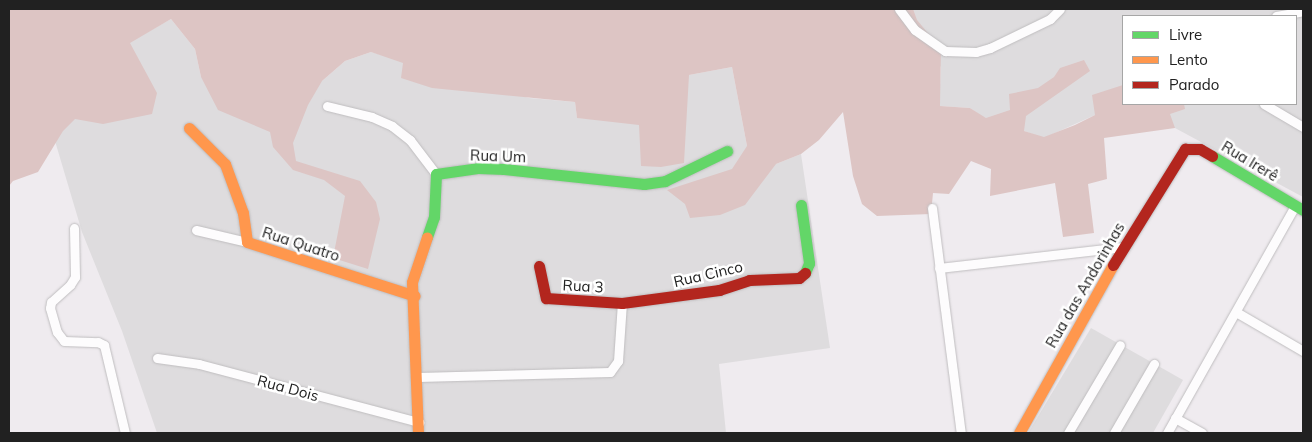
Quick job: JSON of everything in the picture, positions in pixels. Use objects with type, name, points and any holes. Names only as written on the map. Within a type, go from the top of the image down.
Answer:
[{"type":"street","points":[[899,9],[915,30],[945,51],[976,52],[990,48],[1050,18],[1060,9]]},
{"type":"street","points":[[1281,15],[1303,11]]},
{"type":"street","points":[[1266,105],[1303,127]]},
{"type":"street","points":[[327,106],[372,117],[392,126],[410,140],[436,174],[434,217],[415,267],[412,282],[415,296],[418,428]]},
{"type":"street","name":"Rua Quatro","points":[[189,128],[225,164],[240,204],[247,242],[415,296]]},
{"type":"street","name":"Rua Irerê","points":[[1181,153],[1192,147],[1200,149],[1299,208]]},
{"type":"street","name":"Rua Um","points":[[436,174],[478,168],[504,169],[644,184],[665,181],[726,151]]},
{"type":"street","name":"Rua das Andorinhas","points":[[1019,433],[1123,247],[1181,153]]},
{"type":"street","name":"Rua Cinco","points":[[622,303],[719,290],[749,280],[792,280],[804,276],[809,263],[801,205]]},
{"type":"street","points":[[932,208],[961,433]]},
{"type":"street","points":[[1167,433],[1236,312],[1299,208]]},
{"type":"street","points":[[74,228],[74,277],[70,285],[51,302],[50,308],[57,332],[64,341],[98,342],[104,345],[125,433]]},
{"type":"street","points":[[196,230],[247,242]]},
{"type":"street","points":[[939,268],[1123,247]]},
{"type":"street","name":"Rua 3","points":[[540,266],[542,291],[546,298],[622,303]]},
{"type":"street","points":[[418,377],[606,373],[615,369],[618,361],[622,303]]},
{"type":"street","points":[[1236,312],[1303,351]]},
{"type":"street","points":[[1068,433],[1120,345]]},
{"type":"street","name":"Rua Dois","points":[[157,358],[199,364],[418,428]]},
{"type":"street","points":[[1114,433],[1154,364]]},
{"type":"street","points":[[1175,418],[1202,433]]},
{"type":"shaded area","points":[[9,9],[913,9],[917,20],[941,49],[940,106],[970,108],[986,118],[1010,110],[1009,94],[1038,88],[1054,77],[1060,68],[1084,60],[1090,71],[1026,116],[1024,131],[1044,137],[1075,125],[1095,115],[1092,95],[1122,85],[1122,105],[1184,105],[1185,109],[1170,114],[1175,128],[1104,138],[1107,179],[1088,184],[1094,233],[1063,237],[1055,183],[990,196],[991,169],[971,161],[949,194],[933,193],[931,214],[877,216],[862,204],[853,176],[843,112],[819,140],[801,154],[776,164],[745,205],[720,215],[690,218],[685,204],[667,190],[732,169],[747,146],[732,67],[689,75],[684,163],[661,167],[641,166],[639,125],[577,118],[575,102],[432,88],[401,78],[403,63],[371,52],[345,61],[322,81],[308,105],[293,143],[296,161],[360,181],[376,202],[380,219],[368,269],[333,258],[345,196],[324,180],[293,170],[273,147],[270,132],[218,110],[201,77],[195,49],[171,19],[130,43],[157,93],[152,114],[103,124],[75,119],[63,131],[38,172],[13,181],[9,186]]},
{"type":"shaded area","points":[[893,9],[1303,9],[1303,197],[1175,128],[1095,115],[1044,138],[983,117],[970,108],[939,106],[941,67]]},
{"type":"shaded area","points":[[171,19],[195,49],[201,77],[322,81],[345,61],[371,52],[529,98],[575,102],[577,118],[605,119],[689,75],[732,67],[747,146],[776,164],[801,154],[830,348],[719,364],[726,433],[157,433],[122,331],[82,232],[47,114],[130,42]]},
{"type":"shaded area","points":[[1091,328],[1183,380],[1153,433],[1028,433]]},
{"type":"traffic: fast","points":[[427,237],[434,217],[436,174],[478,168],[504,169],[644,184],[665,181],[727,151]]},
{"type":"traffic: fast","points":[[1212,156],[1303,210]]},
{"type":"traffic: fast","points":[[801,205],[809,263],[805,273]]},
{"type":"traffic: slow","points":[[189,128],[225,164],[243,213],[247,242],[415,296]]},
{"type":"traffic: slow","points":[[418,433],[412,282],[427,237]]},
{"type":"traffic: slow","points":[[1019,433],[1113,265]]},
{"type":"traffic: jam","points":[[1113,265],[1185,149],[1200,149],[1212,156]]},
{"type":"traffic: jam","points":[[539,266],[546,298],[622,303],[719,290],[749,280],[799,278],[805,273]]}]
